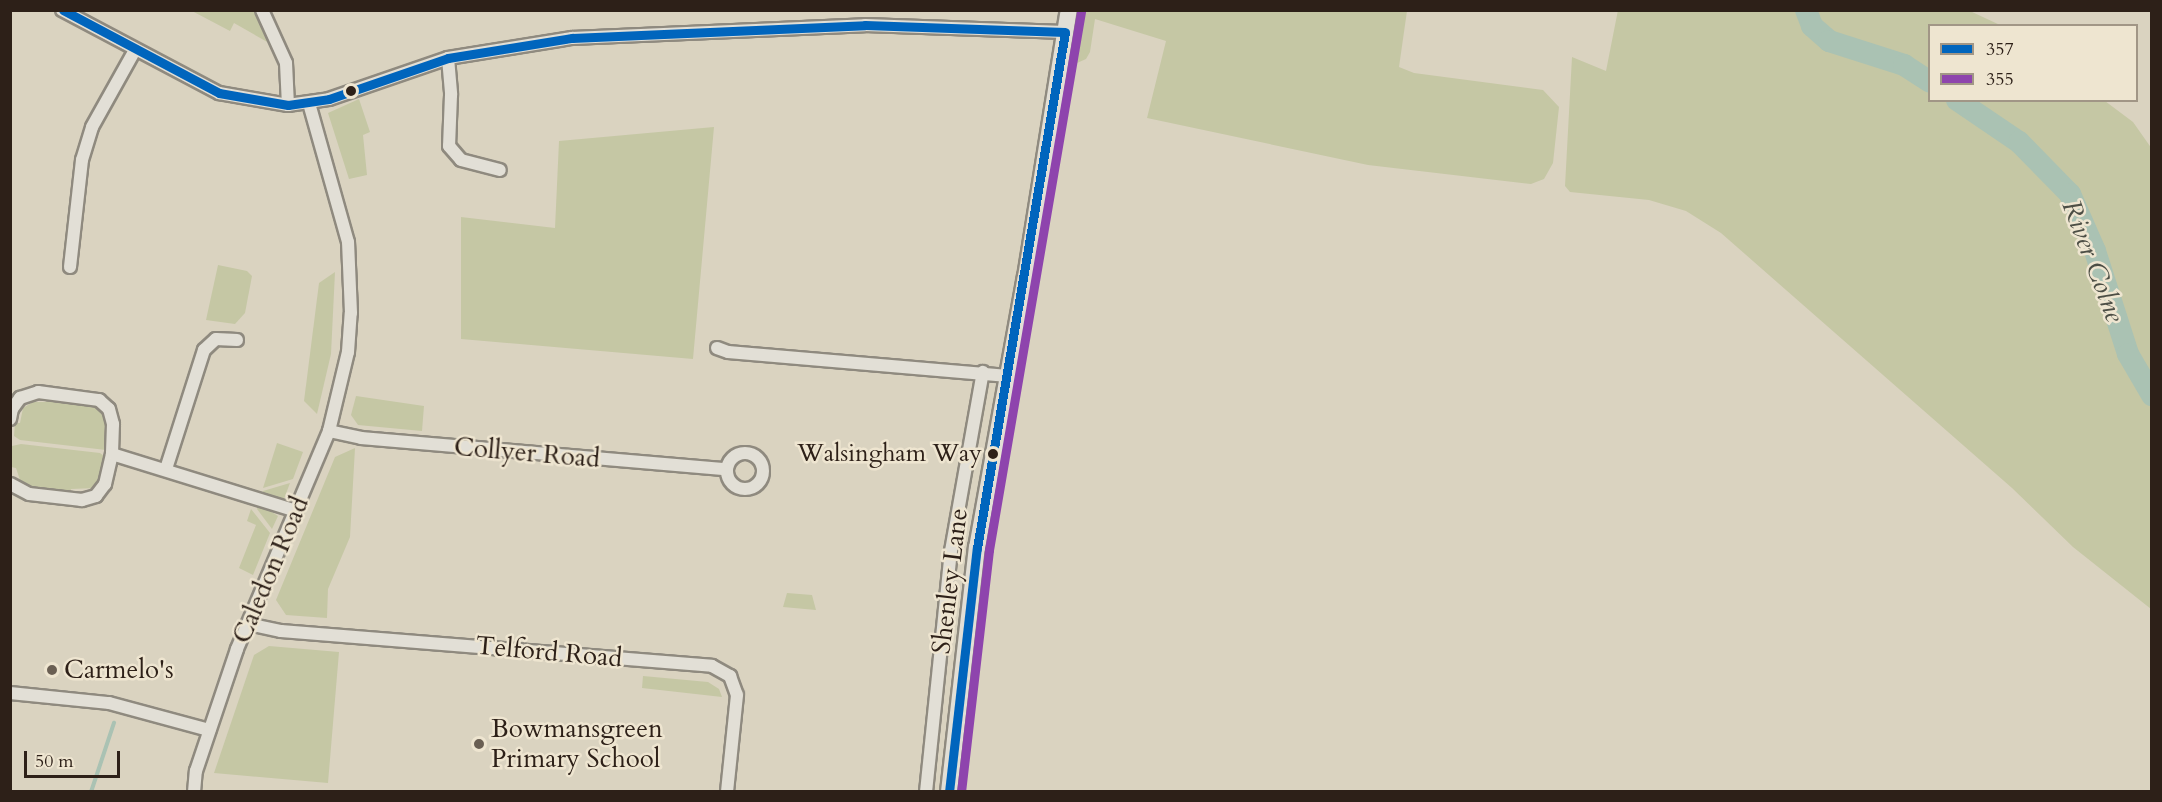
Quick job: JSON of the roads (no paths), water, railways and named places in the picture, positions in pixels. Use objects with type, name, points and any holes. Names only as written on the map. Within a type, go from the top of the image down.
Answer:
[{"type":"main road","name":"Shenley Lane","points":[[949,792],[977,548],[1069,10]]},
{"type":"street","points":[[62,10],[219,93],[288,105],[309,103],[448,58],[553,40],[652,31],[865,26],[1065,32]]},
{"type":"street","points":[[262,10],[286,63],[288,105]]},
{"type":"street","points":[[70,267],[82,160],[100,107],[135,50]]},
{"type":"street","points":[[448,58],[451,95],[448,139],[456,155],[500,170]]},
{"type":"street","name":"Caledon Road","points":[[194,792],[209,730],[248,624],[329,431],[348,352],[350,270],[341,208],[309,103]]},
{"type":"street","points":[[166,469],[204,350],[216,339],[237,339]]},
{"type":"street","points":[[717,348],[728,352],[983,372],[1008,376]]},
{"type":"street","name":"Shenley Lane","points":[[926,792],[951,550],[983,372]]},
{"type":"street","points":[[10,419],[15,403],[31,392],[93,397],[104,403],[112,417],[112,454],[102,491],[88,499],[29,494],[10,484]]},
{"type":"street","name":"Collyer Road","points":[[329,431],[361,438],[726,469]]},
{"type":"street","points":[[112,454],[296,511]]},
{"type":"street","name":"Telford Road","points":[[248,624],[281,632],[712,666],[730,676],[737,695],[727,792]]},
{"type":"street","points":[[10,693],[109,703],[209,730]]},
{"type":"waterway","name":"River Colne","points":[[1806,10],[1812,26],[1829,41],[1904,65],[1928,81]]},
{"type":"waterway","name":"River Colne","points":[[1960,102],[2019,142],[2070,194],[2095,251],[2128,354],[2152,395]]},
{"type":"waterway","points":[[91,792],[114,723]]},
{"type":"place","name":"Walsingham Way","points":[[993,454]]},
{"type":"place","name":"Carmelo's","points":[[52,670]]},
{"type":"place","name":"Bowmansgreen Primary School","points":[[479,744]]}]
